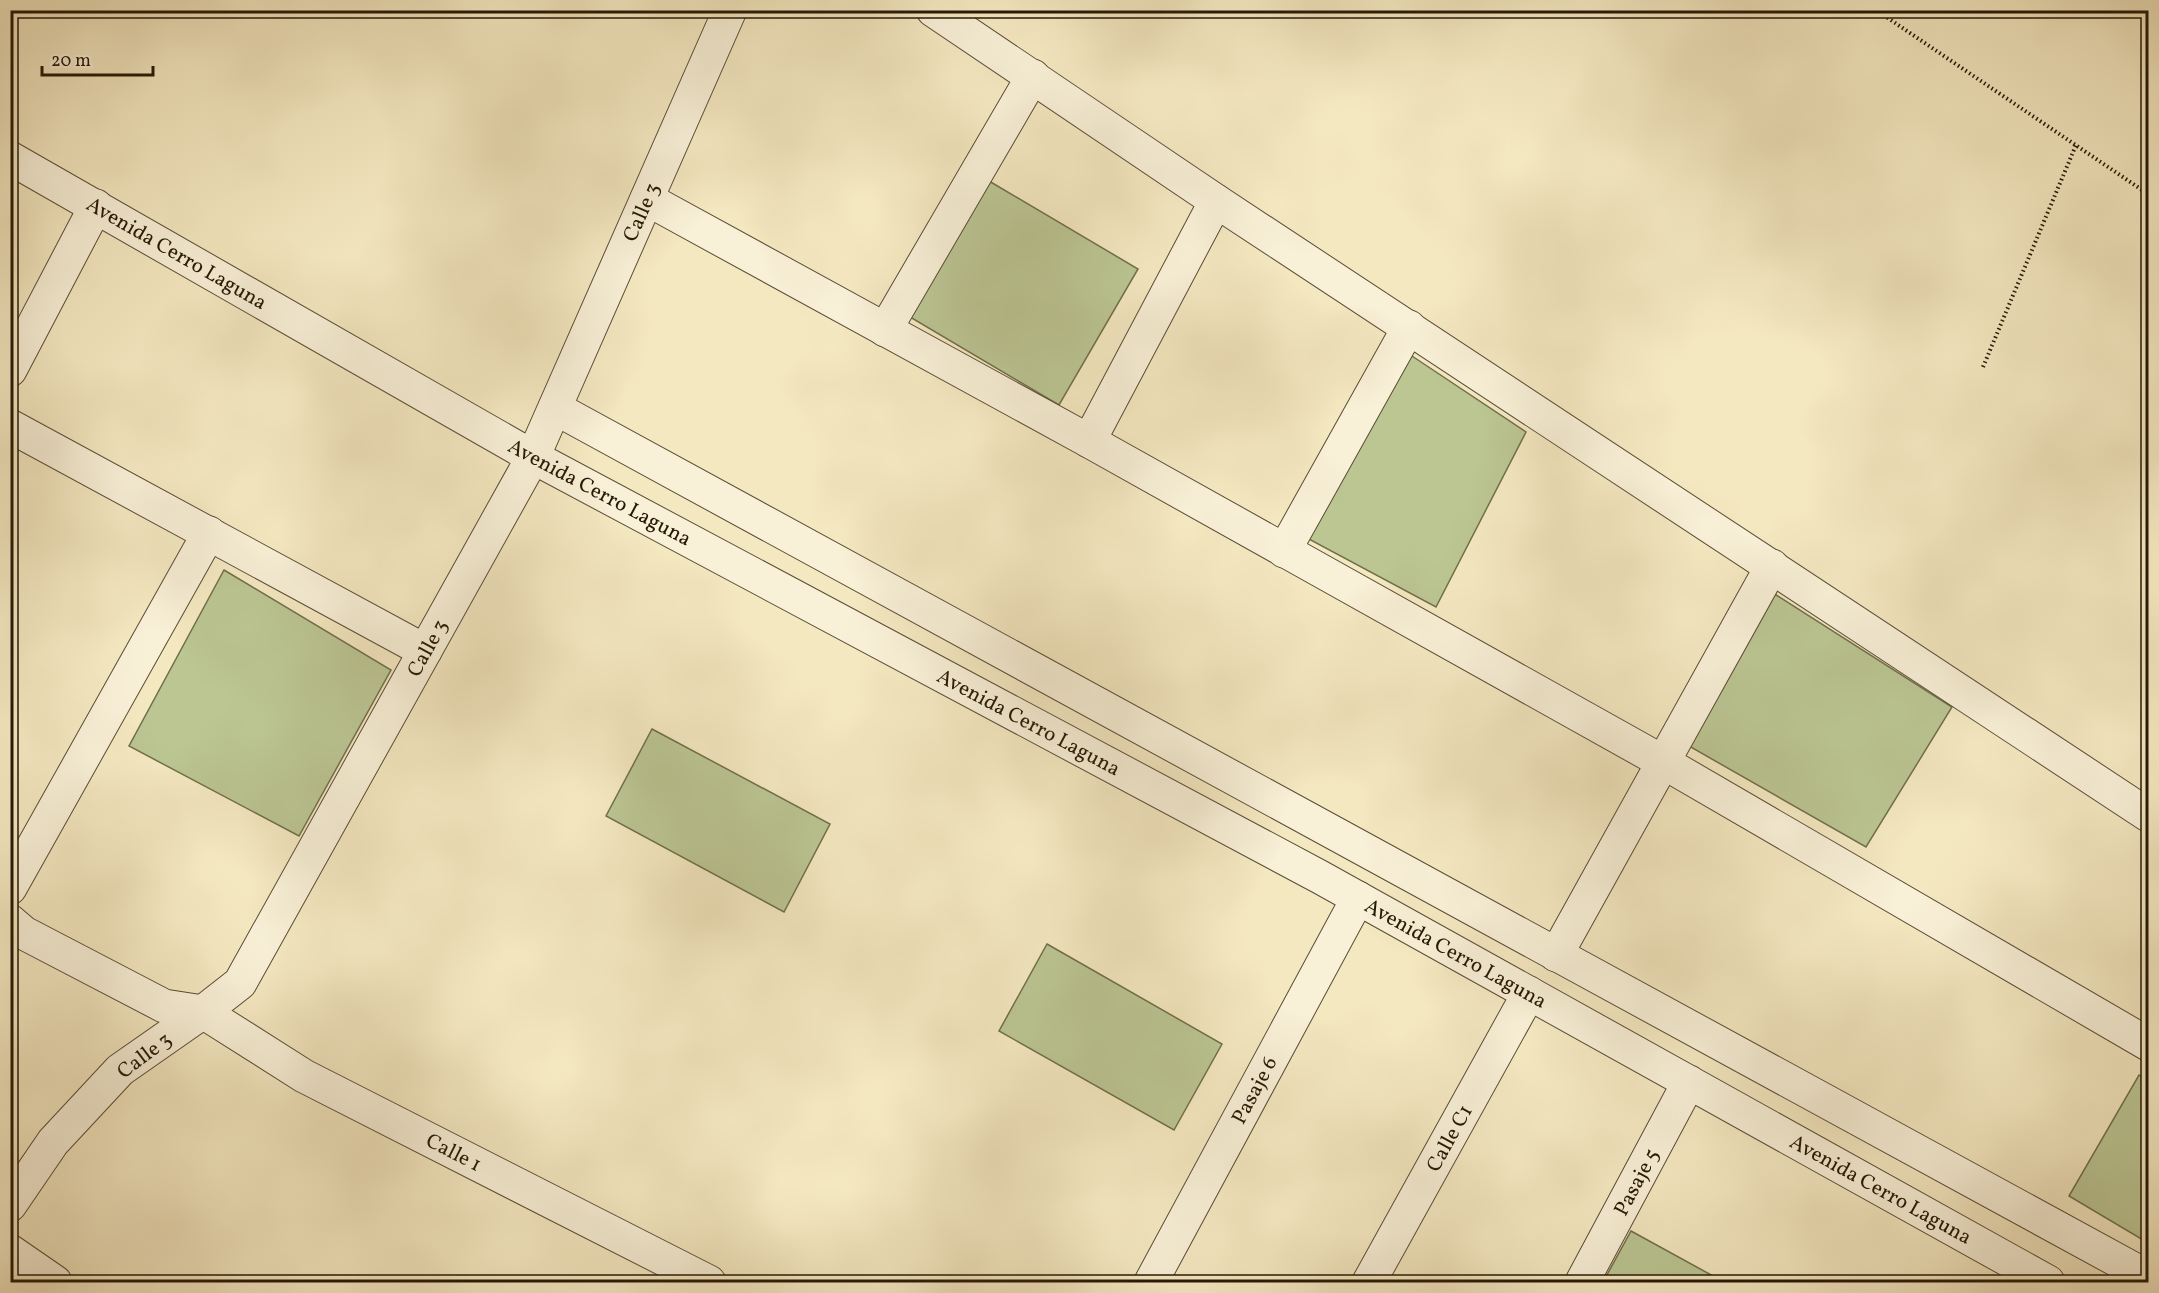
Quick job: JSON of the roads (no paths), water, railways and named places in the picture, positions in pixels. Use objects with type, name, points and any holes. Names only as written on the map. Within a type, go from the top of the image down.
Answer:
[{"type":"street","name":"Calle 3","points":[[10,1205],[53,1142],[120,1070],[240,983],[533,457],[730,10]]},
{"type":"street","points":[[933,10],[1216,201],[2148,815]]},
{"type":"street","points":[[885,330],[1033,76]]},
{"type":"street","name":"Avenida Cerro Laguna","points":[[10,158],[533,457],[1358,898],[2049,1282]]},
{"type":"street","points":[[647,199],[1089,441],[1663,762],[2148,1044]]},
{"type":"street","points":[[1089,441],[1216,201]]},
{"type":"street","points":[[10,370],[96,206]]},
{"type":"street","points":[[1284,551],[1409,327]]},
{"type":"street","points":[[555,408],[2148,1276]]},
{"type":"street","points":[[10,426],[425,651]]},
{"type":"street","points":[[10,888],[209,533]]},
{"type":"street","points":[[1556,955],[1772,566]]},
{"type":"street","name":"Pasaje 6","points":[[1151,1282],[1358,898]]},
{"type":"street","points":[[10,921],[24,933],[164,1006],[203,1012]]},
{"type":"street","name":"Calle C1","points":[[1369,1282],[1529,993]]},
{"type":"street","name":"Calle 1","points":[[203,1012],[304,1076],[709,1282]]},
{"type":"street","name":"Pasaje 5","points":[[1582,1282],[1689,1082]]},
{"type":"street","points":[[10,1251],[56,1282]]}]
